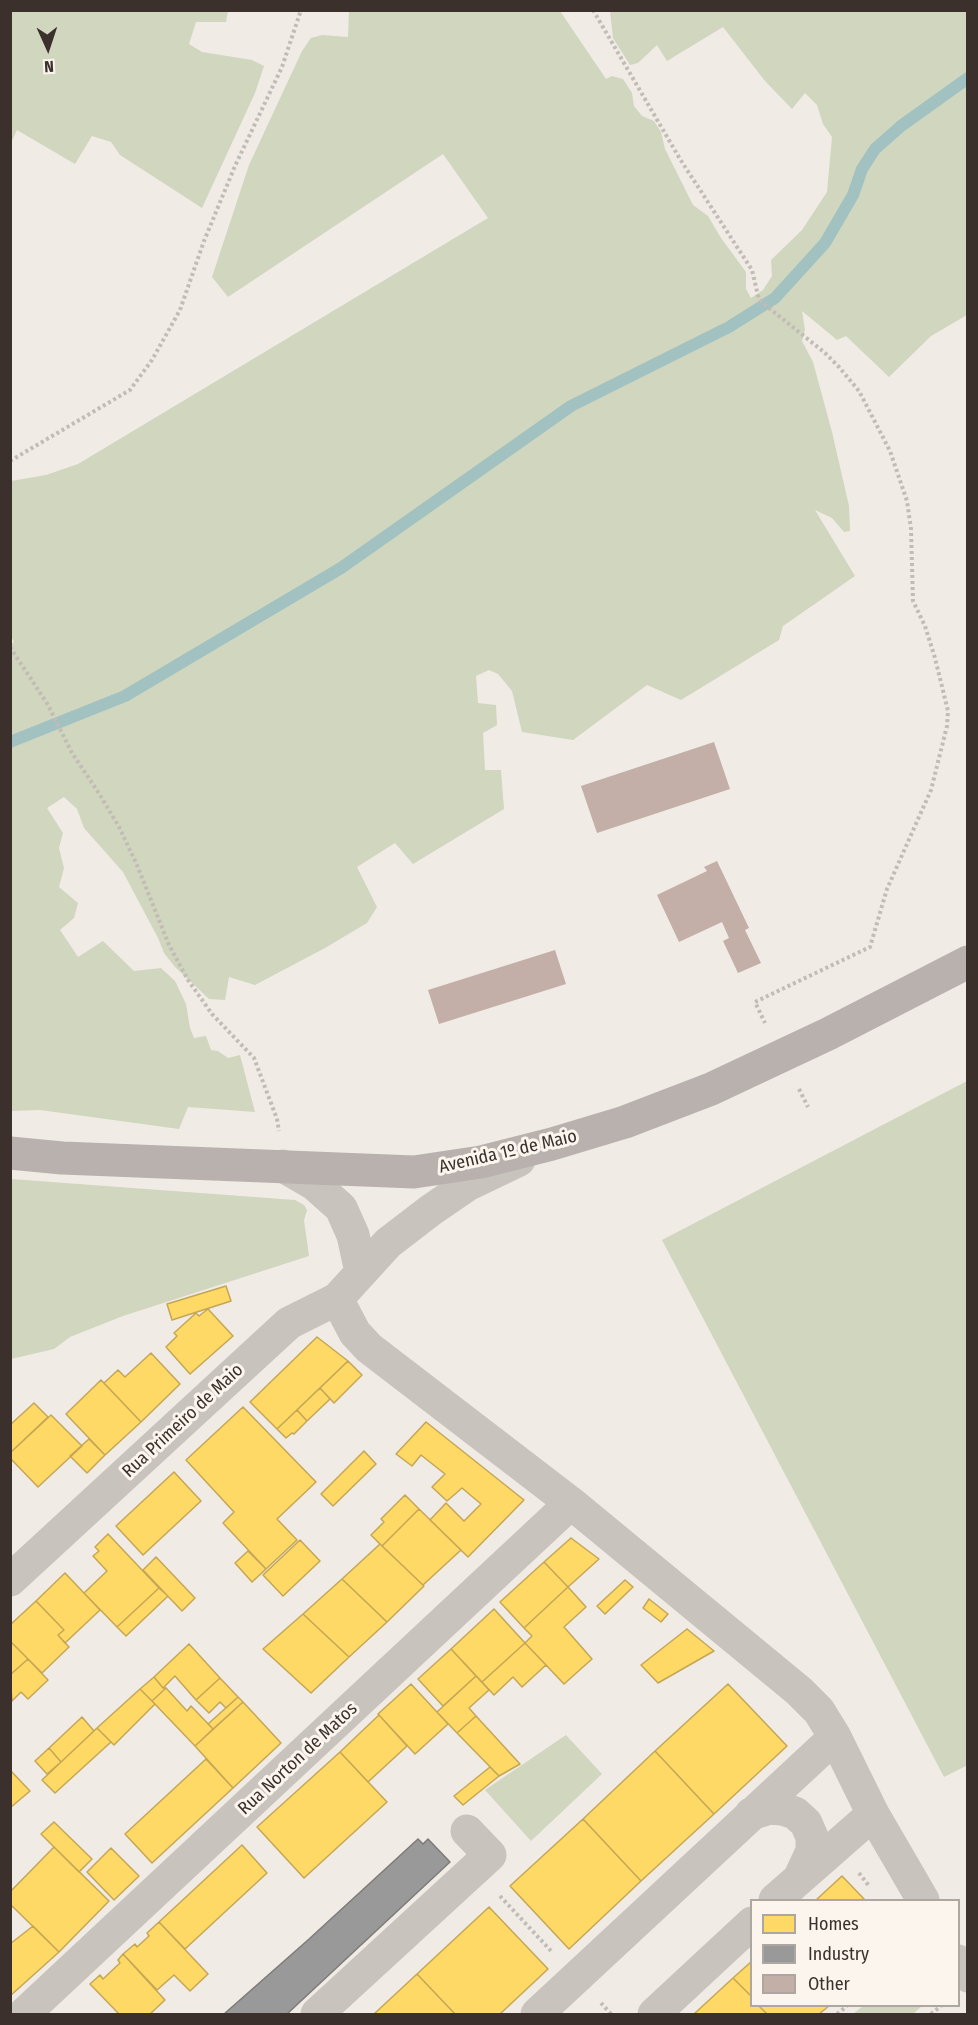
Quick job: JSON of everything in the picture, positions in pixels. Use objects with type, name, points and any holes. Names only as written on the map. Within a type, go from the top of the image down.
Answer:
[{"type":"main road","name":"Avenida 1º de Maio","points":[[10,1153],[62,1158],[414,1172],[481,1162],[625,1122],[711,1089],[828,1034],[968,962]]},
{"type":"street","name":"Rua Primeiro de Maio","points":[[10,1580],[289,1323],[337,1299],[388,1243],[430,1210],[469,1184],[552,1144]]},
{"type":"street","points":[[283,1166],[314,1184],[341,1208],[353,1235],[361,1272]]},
{"type":"street","points":[[337,1299],[355,1333],[369,1348],[571,1503],[800,1691],[819,1711],[835,1737],[873,1814],[922,1899]]},
{"type":"street","name":"Rua Norton de Matos","points":[[24,2014],[571,1503]]},
{"type":"street","points":[[537,2014],[835,1737]]},
{"type":"street","points":[[751,1814],[769,1808],[782,1809],[795,1813],[806,1823],[812,1837],[812,1851],[800,1877]]},
{"type":"street","points":[[776,1899],[873,1814]]},
{"type":"street","points":[[316,2014],[490,1855],[467,1831]]},
{"type":"street","points":[[654,2014],[750,1925]]},
{"type":"path","points":[[10,461],[130,390],[152,360],[180,310],[213,219],[282,66],[302,10]]},
{"type":"path","points":[[592,10],[680,159],[752,270],[759,300],[824,352],[859,391],[890,451],[907,501],[911,529],[913,601],[925,626],[935,658],[948,711],[947,726],[931,790],[887,889],[870,946]]},
{"type":"path","points":[[10,648],[48,705],[72,753],[119,827],[137,864],[169,945],[188,980],[212,1014],[254,1058],[277,1119],[283,1166]]},
{"type":"path","points":[[475,1869],[611,2014]]},
{"type":"green space","points":[[11,10],[228,11],[226,22],[196,22],[189,44],[202,52],[252,60],[264,66],[255,93],[202,208],[120,155],[111,142],[92,136],[75,164],[17,130],[11,143]]},
{"type":"green space","points":[[349,11],[560,11],[606,79],[612,76],[623,79],[632,93],[634,106],[642,116],[654,121],[661,132],[665,149],[693,205],[708,216],[746,272],[746,289],[751,298],[763,290],[772,276],[771,260],[802,230],[827,192],[832,137],[823,124],[817,105],[805,93],[792,109],[765,81],[723,27],[667,61],[657,45],[638,63],[630,65],[613,38],[610,11],[967,11],[967,315],[931,336],[889,377],[846,336],[837,340],[802,311],[805,330],[802,341],[813,362],[832,432],[849,506],[850,531],[844,532],[832,518],[815,510],[855,576],[783,626],[779,640],[681,700],[647,685],[573,740],[522,732],[512,691],[498,674],[489,670],[476,676],[478,703],[496,705],[497,725],[483,733],[485,770],[501,770],[504,809],[413,864],[395,843],[357,867],[377,907],[367,923],[325,948],[255,985],[229,977],[225,1000],[209,999],[175,967],[164,953],[123,872],[84,828],[77,809],[64,797],[47,808],[63,833],[59,848],[64,868],[59,887],[78,903],[74,918],[60,930],[78,957],[103,941],[134,971],[161,968],[175,981],[186,1004],[194,1038],[206,1036],[211,1050],[218,1051],[228,1058],[240,1055],[255,1112],[188,1107],[179,1129],[40,1110],[11,1111],[10,645],[14,642],[10,634],[11,481],[46,475],[78,464],[488,218],[443,154],[228,297],[212,277],[249,165],[302,51],[311,38],[322,35],[348,37]]},
{"type":"green space","points":[[967,1081],[968,1765],[944,1777],[662,1240]]},
{"type":"green space","points":[[11,1179],[295,1200],[304,1205],[307,1210],[304,1220],[309,1256],[123,1316],[70,1337],[54,1349],[11,1359]]},
{"type":"green space","points":[[566,1735],[602,1774],[531,1841],[485,1790]]},
{"type":"green space","points":[[862,2007],[921,2007],[913,2014],[853,2014]]},
{"type":"building: Homes","points":[[226,1286],[231,1301],[172,1320],[167,1304]]},
{"type":"building: Homes","points":[[208,1309],[233,1336],[190,1374],[166,1347],[177,1336],[174,1333],[196,1313],[199,1316]]},
{"type":"building: Homes","points":[[317,1337],[348,1361],[277,1429],[250,1402]]},
{"type":"building: Homes","points":[[151,1353],[180,1384],[141,1422],[104,1383],[118,1370],[125,1377]]},
{"type":"building: Homes","points":[[348,1361],[362,1375],[334,1403],[320,1388]]},
{"type":"building: Homes","points":[[101,1380],[141,1422],[105,1455],[66,1414]]},
{"type":"building: Homes","points":[[320,1388],[330,1399],[307,1421],[297,1410]]},
{"type":"building: Homes","points":[[34,1403],[48,1417],[10,1453],[10,1425]]},
{"type":"building: Homes","points":[[243,1407],[316,1482],[277,1519],[297,1540],[266,1569],[223,1523],[234,1512],[186,1460]]},
{"type":"building: Homes","points":[[297,1410],[307,1421],[294,1434],[286,1438],[277,1429]]},
{"type":"building: Homes","points":[[51,1415],[82,1446],[38,1487],[10,1458],[10,1453]]},
{"type":"building: Homes","points":[[426,1422],[524,1500],[468,1557],[430,1520],[446,1503],[464,1521],[481,1504],[462,1488],[447,1501],[432,1487],[445,1474],[421,1455],[412,1466],[396,1454]]},
{"type":"building: Homes","points":[[89,1439],[105,1455],[87,1473],[70,1456]]},
{"type":"building: Homes","points":[[364,1451],[376,1464],[333,1506],[321,1494]]},
{"type":"building: Homes","points":[[174,1472],[201,1501],[143,1555],[116,1526]]},
{"type":"building: Homes","points":[[405,1495],[419,1509],[382,1546],[371,1535],[384,1522],[381,1519]]},
{"type":"building: Homes","points":[[419,1509],[461,1550],[423,1585],[382,1546]]},
{"type":"building: Homes","points":[[108,1534],[159,1588],[117,1627],[84,1593],[107,1571],[93,1556],[99,1551],[95,1547]]},
{"type":"building: Homes","points":[[571,1538],[599,1559],[568,1587],[544,1562]]},
{"type":"building: Homes","points":[[300,1540],[320,1561],[283,1596],[263,1575]]},
{"type":"building: Homes","points":[[380,1544],[424,1586],[387,1622],[342,1579]]},
{"type":"building: Homes","points":[[248,1551],[266,1569],[252,1582],[235,1563]]},
{"type":"building: Homes","points":[[156,1557],[195,1598],[182,1611],[143,1570]]},
{"type":"building: Homes","points":[[544,1562],[568,1587],[524,1628],[500,1602]]},
{"type":"building: Homes","points":[[65,1573],[100,1610],[65,1643],[58,1635],[64,1630],[36,1601]]},
{"type":"building: Homes","points":[[342,1579],[387,1622],[349,1657],[303,1614]]},
{"type":"building: Homes","points":[[625,1580],[633,1587],[605,1614],[597,1606]]},
{"type":"building: Homes","points":[[568,1587],[586,1607],[564,1627],[592,1659],[564,1684],[525,1643],[532,1636],[524,1628]]},
{"type":"building: Homes","points":[[159,1588],[168,1596],[126,1636],[117,1627]]},
{"type":"building: Homes","points":[[649,1599],[668,1614],[661,1622],[643,1608]]},
{"type":"building: Homes","points":[[36,1601],[64,1630],[58,1635],[69,1647],[42,1673],[10,1641],[10,1625]]},
{"type":"building: Homes","points":[[494,1609],[525,1643],[482,1682],[451,1649]]},
{"type":"building: Homes","points":[[303,1614],[349,1657],[311,1693],[263,1649]]},
{"type":"building: Homes","points":[[687,1629],[714,1651],[658,1683],[641,1665]]},
{"type":"building: Homes","points":[[10,1641],[28,1659],[10,1675]]},
{"type":"building: Homes","points":[[525,1643],[546,1665],[522,1687],[513,1677],[494,1695],[482,1682]]},
{"type":"building: Homes","points":[[189,1644],[220,1678],[196,1700],[175,1676],[163,1688],[154,1677]]},
{"type":"building: Homes","points":[[451,1649],[476,1676],[443,1706],[418,1679]]},
{"type":"building: Homes","points":[[28,1659],[48,1680],[28,1699],[21,1692],[12,1701],[10,1675]]},
{"type":"building: Homes","points":[[476,1676],[489,1690],[469,1708],[476,1716],[457,1733],[437,1712]]},
{"type":"building: Homes","points":[[154,1677],[163,1688],[166,1688],[152,1701],[140,1689]]},
{"type":"building: Homes","points":[[220,1678],[238,1697],[226,1708],[220,1702],[209,1713],[196,1700]]},
{"type":"building: Homes","points":[[411,1684],[448,1724],[415,1754],[378,1714]]},
{"type":"building: Homes","points":[[728,1684],[787,1746],[714,1814],[655,1751]]},
{"type":"building: Homes","points":[[166,1688],[187,1711],[191,1706],[213,1729],[195,1746],[152,1701]]},
{"type":"building: Homes","points":[[140,1689],[155,1704],[114,1745],[97,1728]]},
{"type":"building: Homes","points":[[238,1697],[243,1702],[213,1729],[208,1724]]},
{"type":"building: Homes","points":[[243,1702],[281,1743],[233,1788],[195,1746]]},
{"type":"building: Homes","points":[[379,1715],[407,1746],[368,1782],[340,1752]]},
{"type":"building: Homes","points":[[476,1716],[520,1764],[499,1776],[457,1733]]},
{"type":"building: Homes","points":[[82,1717],[94,1731],[61,1762],[49,1748]]},
{"type":"building: Homes","points":[[97,1728],[111,1742],[55,1793],[42,1780]]},
{"type":"building: Homes","points":[[49,1748],[61,1762],[47,1774],[35,1761]]},
{"type":"building: Homes","points":[[655,1751],[714,1814],[641,1881],[583,1819]]},
{"type":"building: Homes","points":[[340,1752],[387,1802],[304,1878],[257,1827]]},
{"type":"building: Homes","points":[[206,1759],[233,1788],[152,1863],[125,1834]]},
{"type":"building: Homes","points":[[490,1767],[499,1776],[463,1805],[454,1796]]},
{"type":"building: Homes","points":[[10,1770],[30,1791],[10,1808]]},
{"type":"building: Homes","points":[[583,1819],[641,1881],[569,1949],[510,1886]]},
{"type":"building: Homes","points":[[54,1822],[92,1859],[79,1872],[41,1834]]},
{"type":"building: Homes","points":[[242,1845],[267,1873],[185,1949],[159,1922]]},
{"type":"building: Homes","points":[[54,1847],[109,1901],[59,1952],[10,1904],[10,1892]]},
{"type":"building: Homes","points":[[111,1848],[139,1876],[114,1900],[87,1872]]},
{"type":"building: Homes","points":[[842,1876],[864,1899],[817,1899]]},
{"type":"building: Homes","points":[[489,1907],[548,1969],[500,2014],[455,2014],[417,1974]]},
{"type":"building: Homes","points":[[159,1922],[208,1974],[190,1991],[174,1975],[157,1990],[123,1954],[135,1944],[137,1947]]},
{"type":"building: Homes","points":[[33,1926],[59,1952],[10,1996],[10,1944]]},
{"type":"building: Homes","points":[[123,1954],[165,2000],[150,2014],[119,2014],[90,1984],[100,1975],[103,1979],[120,1963],[118,1960]]},
{"type":"building: Homes","points":[[750,1963],[750,1995],[733,1978]]},
{"type":"building: Homes","points":[[417,1974],[455,2014],[374,2014]]},
{"type":"building: Homes","points":[[733,1978],[750,1995],[750,2007],[760,2007],[767,2014],[694,2014]]},
{"type":"building: Homes","points":[[760,2007],[828,2007],[819,2014],[767,2014]]},
{"type":"building: Industry","points":[[418,1839],[423,1844],[428,1839],[450,1862],[287,2014],[224,2014],[308,1940]]},
{"type":"building: Other","points":[[714,742],[730,789],[597,833],[581,786]]},
{"type":"building: Other","points":[[717,861],[749,928],[745,930],[761,963],[738,973],[723,941],[729,938],[722,922],[679,942],[657,895],[707,871],[704,867]]},
{"type":"building: Other","points":[[555,950],[566,984],[439,1024],[428,990]]},
{"type":"waterway","points":[[10,742],[125,696],[341,568],[571,406],[729,327],[775,298],[825,243],[853,195],[862,169],[875,149],[901,126],[968,78]]}]
